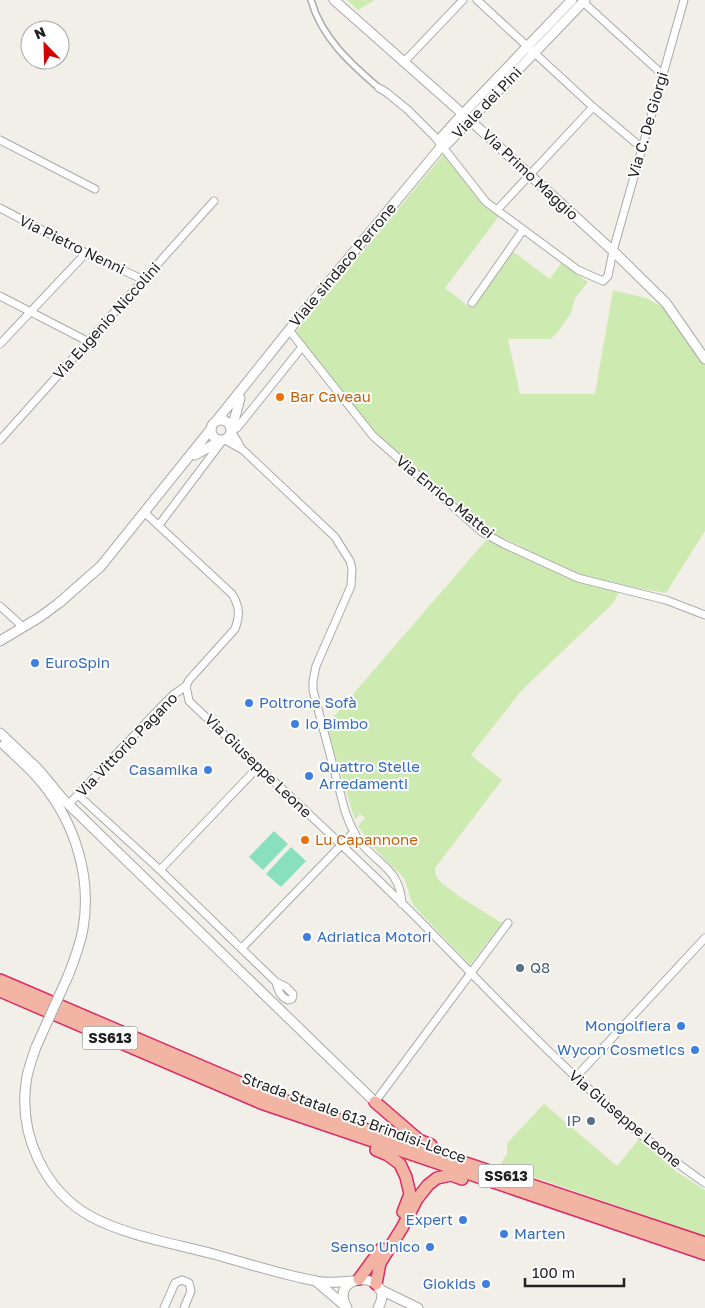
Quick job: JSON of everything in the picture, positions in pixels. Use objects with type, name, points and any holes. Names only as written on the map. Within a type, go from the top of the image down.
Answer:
[{"type":"highway","name":"Strada Statale 613 Brindisi-Lecce","points":[[0,980],[264,1093],[364,1129],[705,1243]]},
{"type":"highway","name":"Strada Statale 613 Brindisi-Lecce","points":[[0,991],[261,1103],[553,1204],[705,1254]]},
{"type":"highway","points":[[375,1102],[419,1140],[503,1170],[513,1178]]},
{"type":"highway","points":[[311,1121],[331,1134],[388,1155],[400,1164],[406,1177],[410,1194],[403,1213],[372,1263],[357,1280]]},
{"type":"highway","points":[[378,1286],[380,1264],[417,1199],[428,1185],[437,1178],[451,1175],[530,1201],[553,1204]]},
{"type":"street","points":[[311,0],[327,34],[338,50],[354,67],[408,110],[435,137],[486,202],[523,230],[472,303]]},
{"type":"street","name":"Via Primo Maggio","points":[[334,0],[613,251],[666,303],[705,359]]},
{"type":"street","points":[[404,62],[463,0]]},
{"type":"street","points":[[477,0],[593,107],[642,148]]},
{"type":"street","name":"Viale dei Pini","points":[[531,50],[572,0]]},
{"type":"street","name":"Via C. De Giorgi","points":[[523,230],[578,270],[603,281],[608,276],[613,251],[684,0]]},
{"type":"street","points":[[584,1],[663,75]]},
{"type":"street","name":"Viale dei Pini","points":[[441,147],[448,143],[466,117],[531,50],[584,1]]},
{"type":"street","points":[[496,210],[593,107]]},
{"type":"street","points":[[0,140],[96,189]]},
{"type":"street","name":"Viale sindaco Perrone","points":[[218,420],[289,330],[441,147]]},
{"type":"street","name":"Via Eugenio Niccolini","points":[[0,440],[214,201]]},
{"type":"street","name":"Via Pietro Nenni","points":[[0,208],[86,253],[144,280]]},
{"type":"street","points":[[0,344],[86,253]]},
{"type":"street","points":[[0,296],[89,342]]},
{"type":"street","name":"Via Enrico Mattei","points":[[289,330],[373,436],[488,536],[588,582],[653,596],[705,615]]},
{"type":"street","points":[[159,525],[223,440],[232,430],[237,428],[302,346]]},
{"type":"street","name":"Viale sindaco Perrone","points":[[232,430],[238,404],[246,384]]},
{"type":"street","points":[[0,641],[23,628],[59,603],[101,566],[211,429],[214,422],[218,420],[227,421],[243,450]]},
{"type":"street","points":[[211,429],[213,437],[243,450],[335,537],[350,560],[352,569],[351,586],[316,666],[313,681],[314,699],[345,811],[354,832],[362,844],[398,881],[402,904]]},
{"type":"street","points":[[181,466],[199,452],[223,440]]},
{"type":"street","points":[[144,512],[232,594],[239,608],[235,629],[189,680],[186,686]]},
{"type":"street","points":[[0,606],[23,628]]},
{"type":"street","name":"Via Giuseppe Leone","points":[[186,686],[189,700],[402,904],[575,1078],[678,1164],[705,1183]]},
{"type":"street","name":"Via Vittorio Pagano","points":[[68,805],[159,709],[173,695],[186,686]]},
{"type":"street","points":[[0,733],[39,770],[68,805],[375,1102],[508,923]]},
{"type":"street","points":[[0,741],[41,781],[52,796],[80,854],[86,894],[83,930],[77,952],[36,1047],[30,1064],[25,1092],[26,1121],[30,1141],[48,1178],[74,1205],[90,1216],[125,1230],[317,1282],[371,1280],[415,1307]]},
{"type":"street","points":[[160,870],[258,767]]},
{"type":"street","points":[[78,795],[160,870],[276,982]]},
{"type":"street","points":[[242,948],[354,832]]},
{"type":"street","points":[[575,1078],[705,938]]},
{"type":"street","points":[[164,1308],[175,1283],[182,1280],[190,1283],[191,1291],[184,1308]]},
{"type":"street","points":[[346,1307],[344,1300],[346,1289],[357,1280]]},
{"type":"street","points":[[317,1282],[346,1307]]},
{"type":"street","points":[[378,1286],[381,1300],[378,1308]]},
{"type":"street","points":[[398,1308],[415,1307]]},
{"type":"green space","points":[[347,0],[375,0],[358,10]]},
{"type":"green space","points":[[444,154],[477,198],[499,216],[445,288],[471,308],[512,251],[550,279],[561,263],[588,282],[575,298],[571,313],[551,339],[508,339],[520,394],[595,394],[613,290],[646,298],[663,307],[705,363],[705,531],[666,593],[607,583],[580,576],[483,528],[366,424],[295,333]]},
{"type":"green space","points":[[487,539],[578,581],[592,586],[620,591],[613,603],[522,690],[471,755],[502,780],[435,868],[436,876],[447,887],[502,923],[470,965],[413,905],[404,878],[372,846],[358,826],[365,818],[360,814],[355,820],[325,722],[329,722]]},
{"type":"green space","points":[[274,831],[288,844],[263,870],[249,857]]},
{"type":"green space","points":[[291,847],[306,861],[281,887],[266,874]]},
{"type":"green space","points":[[544,1104],[617,1166],[639,1139],[677,1172],[705,1190],[705,1236],[528,1175],[501,1163],[507,1154],[507,1143]]},
{"type":"place","name":"Bar Caveau","points":[[280,397]]},
{"type":"place","name":"EuroSpin","points":[[35,663]]},
{"type":"place","name":"Poltrone Sofà","points":[[249,703]]},
{"type":"place","name":"Io Bimbo","points":[[295,724]]},
{"type":"place","name":"Casamika","points":[[208,770]]},
{"type":"place","name":"Quattro Stelle Arredamenti","points":[[309,776]]},
{"type":"place","name":"Lu Capannone","points":[[305,840]]},
{"type":"place","name":"Adriatica Motori","points":[[307,937]]},
{"type":"place","name":"Q8","points":[[520,968]]},
{"type":"place","name":"Mongolfiera","points":[[681,1026]]},
{"type":"place","name":"Wycon Cosmetics","points":[[695,1050]]},
{"type":"place","name":"IP","points":[[591,1121]]},
{"type":"place","name":"Expert","points":[[463,1220]]},
{"type":"place","name":"Marten","points":[[504,1234]]},
{"type":"place","name":"Senso Unico","points":[[430,1247]]},
{"type":"place","name":"Giokids","points":[[486,1284]]}]
